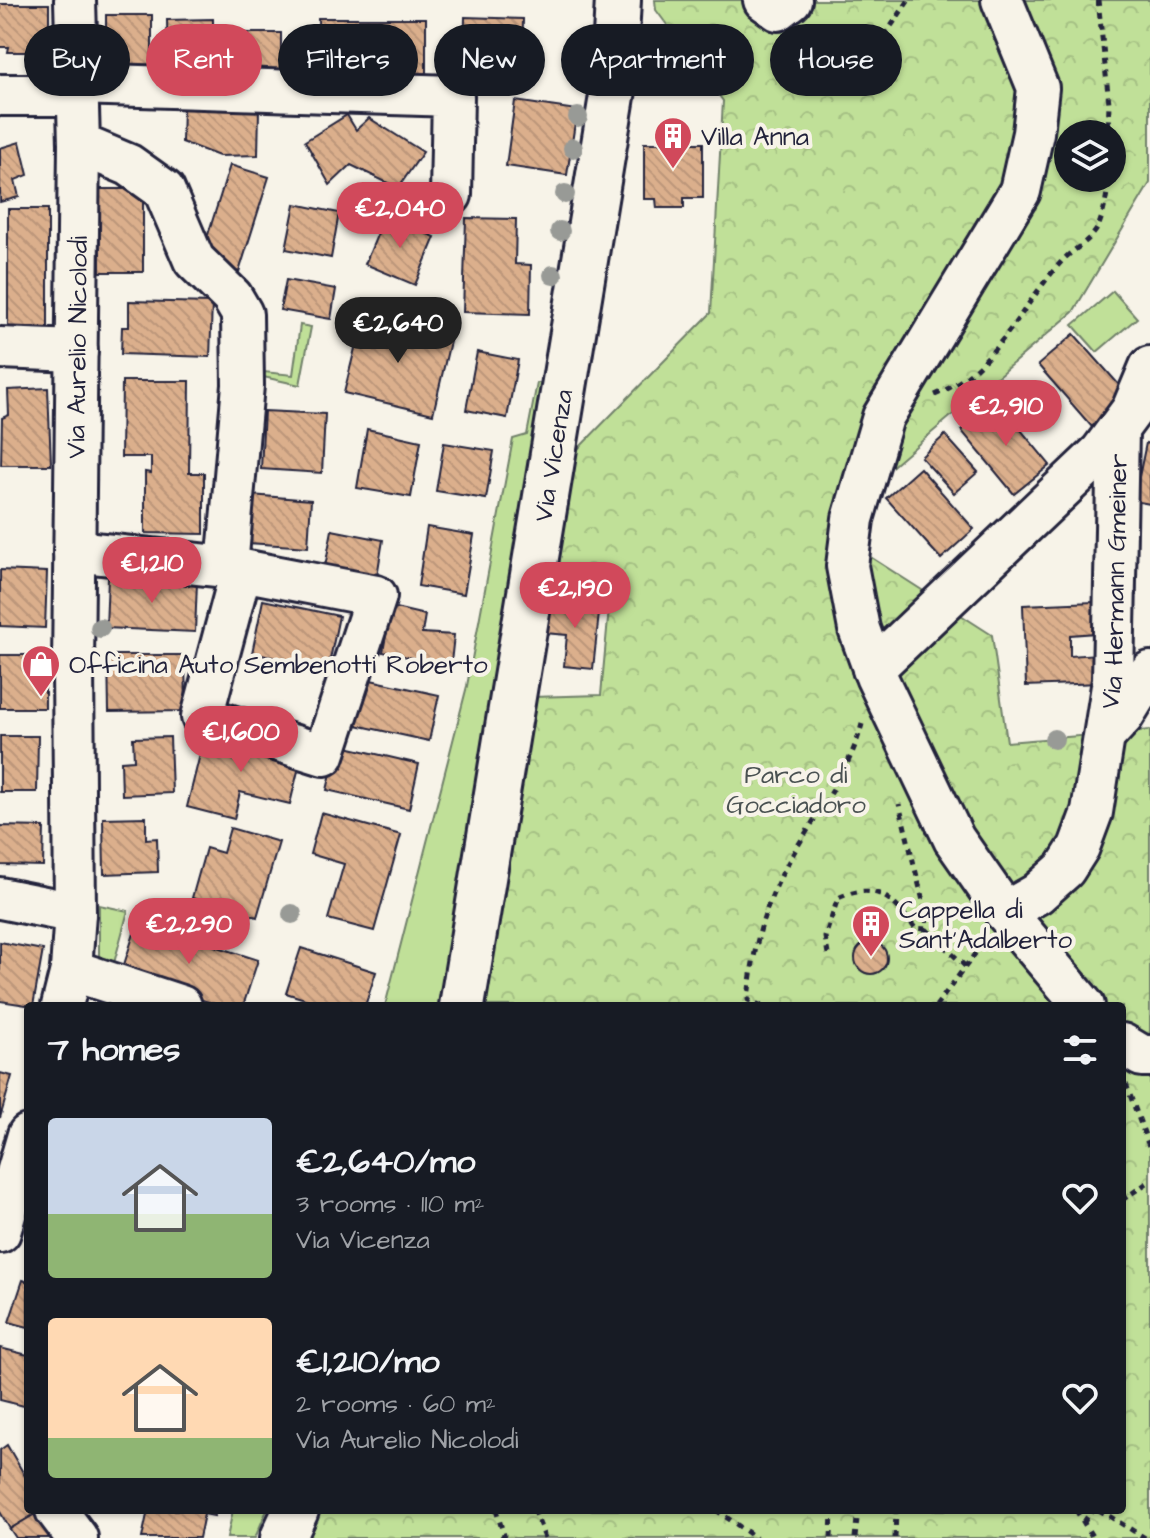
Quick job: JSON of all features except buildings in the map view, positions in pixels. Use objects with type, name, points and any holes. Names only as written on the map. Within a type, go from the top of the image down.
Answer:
[{"type":"main road","name":"Via Vicenza","points":[[463,1002],[613,90],[618,0]]},
{"type":"main road","points":[[283,1538],[294,1514]]},
{"type":"street","name":"Via Aurelio Nicolodi","points":[[75,0],[76,24]]},
{"type":"street","points":[[764,0],[778,10],[797,16]]},
{"type":"street","points":[[1002,0],[1038,88],[1033,133],[1020,191],[883,417],[853,519],[847,566],[859,629],[874,673],[954,839],[1005,912],[1081,1002]]},
{"type":"street","points":[[130,91],[453,96],[451,195]]},
{"type":"street","points":[[0,95],[24,93]]},
{"type":"street","name":"Via Aurelio Nicolodi","points":[[66,988],[75,913],[78,96]]},
{"type":"street","points":[[74,551],[227,567],[376,596],[324,755],[202,717],[238,582],[227,567],[243,385],[242,314],[232,297],[194,260],[164,190],[129,165],[79,144]]},
{"type":"street","points":[[0,348],[77,351]]},
{"type":"street","name":"Via Hermann Gmeiner","points":[[874,673],[1101,452],[1132,410],[1150,367]]},
{"type":"street","name":"Via Hermann Gmeiner","points":[[1005,912],[1053,880],[1079,847],[1092,812],[1113,680],[1118,430]]},
{"type":"street","name":"Via Hermann Gmeiner","points":[[1105,734],[1123,716],[1150,672]]},
{"type":"street","points":[[0,898],[75,913]]},
{"type":"street","points":[[66,988],[155,1002]]},
{"type":"street","points":[[1126,1046],[1142,1056],[1150,1056]]},
{"type":"street","points":[[0,1232],[20,1194],[24,1164]]},
{"type":"street","points":[[59,1514],[77,1538]]},
{"type":"path","points":[[797,16],[872,54],[909,0]]},
{"type":"path","points":[[1098,0],[1107,120]]},
{"type":"path","points":[[883,417],[950,389],[998,350],[1026,306],[1054,272],[1097,229],[1105,192]]},
{"type":"path","points":[[752,1002],[748,1000],[752,953],[781,876],[824,808],[856,748],[874,673]]},
{"type":"path","points":[[897,798],[927,917],[926,929]]},
{"type":"path","points":[[828,954],[825,937],[828,920],[838,898],[857,890],[892,898],[915,928],[926,929],[967,967]]},
{"type":"path","points":[[939,1002],[1005,912]]},
{"type":"path","points":[[1126,1083],[1150,1149]]},
{"type":"path","points":[[1126,1197],[1150,1181]]},
{"type":"path","points":[[497,1514],[504,1535],[501,1538]]},
{"type":"path","points":[[536,1514],[545,1538]]},
{"type":"path","points":[[722,1514],[756,1538]]},
{"type":"path","points":[[831,1538],[832,1514]]},
{"type":"path","points":[[855,1538],[858,1514]]},
{"type":"path","points":[[895,1538],[896,1514]]},
{"type":"path","points":[[1079,1514],[1093,1538]]},
{"type":"path","points":[[1084,1522],[1089,1514]]},
{"type":"path","points":[[1106,1514],[1145,1538]]},
{"type":"green space","name":"Parco di Gocciadoro","points":[[655,0],[1150,0],[1150,183],[1073,312],[874,482],[869,556],[992,635],[1007,742],[1150,730],[1150,1538],[302,1538],[313,1514],[1126,1514],[1126,1002],[483,1002],[532,697],[601,695],[611,586],[552,568],[569,458],[711,313],[723,101],[719,96],[754,96],[754,24],[666,24],[656,10]]},
{"type":"green space","points":[[1113,291],[1137,318],[1097,352],[1073,325]]},
{"type":"green space","points":[[300,325],[311,327],[300,385],[254,375],[254,371],[293,375]]},
{"type":"green space","points":[[537,383],[544,383],[444,1002],[386,1002],[467,686],[513,439],[527,435]]},
{"type":"green space","points":[[99,905],[128,911],[114,963],[99,958]]},
{"type":"green space","points":[[232,1514],[265,1514],[255,1538],[227,1538]]},
{"type":"place","name":"Villa Anna","points":[[673,170]]},
{"type":"place","name":"Officina Auto Sembenotti Roberto","points":[[41,698]]},
{"type":"place","name":"Cappella di Sant'Adalberto","points":[[871,958]]}]
